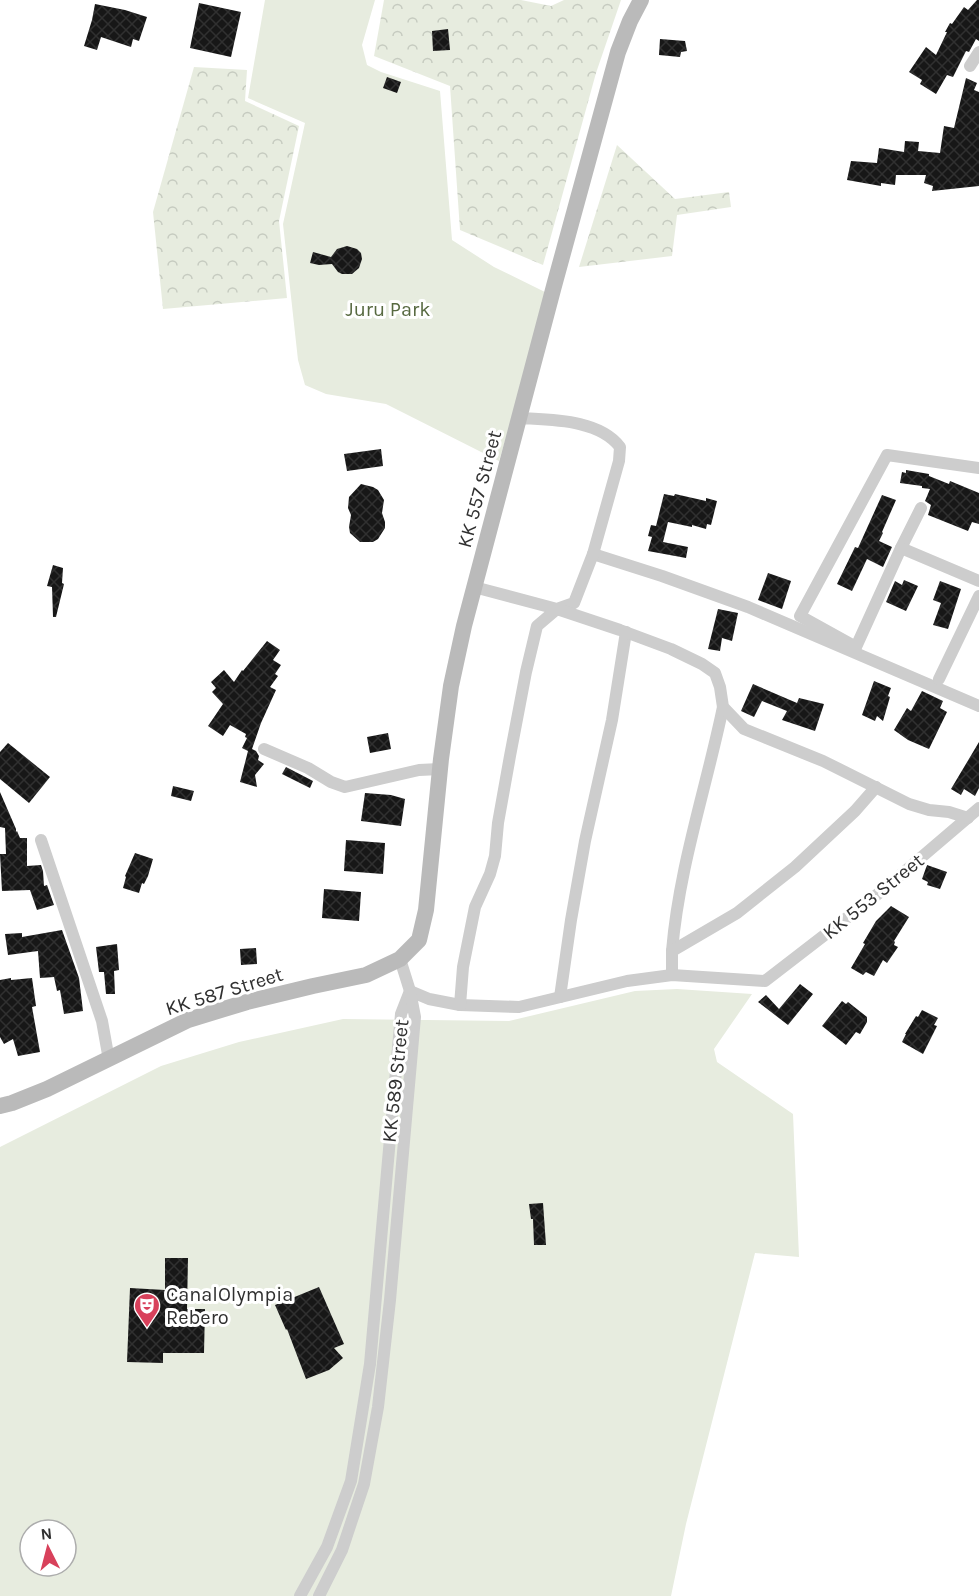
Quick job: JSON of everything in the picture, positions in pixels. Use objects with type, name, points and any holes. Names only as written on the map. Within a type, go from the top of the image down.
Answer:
[{"type":"street","name":"KK 557 Street","points":[[400,959],[419,940],[426,910],[451,686],[474,587],[618,52],[641,0]]},
{"type":"street","points":[[970,66],[979,52]]},
{"type":"street","points":[[460,1005],[463,967],[475,907],[490,874],[495,856],[498,823],[510,756],[537,626],[556,609],[574,603],[593,554],[619,461],[620,447],[614,438],[598,429],[559,420],[519,418]]},
{"type":"street","points":[[921,508],[856,647],[800,616],[887,455],[979,468]]},
{"type":"street","points":[[901,548],[979,581]]},
{"type":"street","points":[[593,554],[662,576],[748,608],[979,706]]},
{"type":"street","points":[[400,959],[410,991],[429,999],[460,1005],[519,1007],[627,981],[672,975],[675,916],[687,854],[723,707],[715,674],[702,664],[671,649],[626,632],[556,609],[474,587]]},
{"type":"street","points":[[939,679],[979,596]]},
{"type":"street","points":[[560,997],[585,842],[612,720],[626,632]]},
{"type":"street","points":[[723,707],[744,729],[823,761],[909,804],[968,818]]},
{"type":"street","points":[[264,749],[308,768],[330,782],[345,787],[419,770],[440,769]]},
{"type":"street","points":[[672,951],[737,913],[795,867],[855,811],[876,787]]},
{"type":"street","name":"KK 553 Street","points":[[672,975],[765,981],[883,890],[979,808]]},
{"type":"street","points":[[41,840],[102,1021],[110,1060]]},
{"type":"street","name":"KK 587 Street","points":[[0,1106],[47,1089],[188,1020],[247,1002],[366,975],[400,959]]},
{"type":"street","name":"KK 589 Street","points":[[300,1596],[327,1547],[351,1481],[370,1364],[400,1014],[410,991]]},
{"type":"street","name":"KK 589 Street","points":[[319,1596],[342,1550],[364,1484],[378,1407],[390,1300],[415,1017],[410,991]]},
{"type":"green space","name":"Juru Park","points":[[265,0],[375,0],[362,45],[367,65],[381,72],[440,91],[452,240],[494,267],[549,294],[499,461],[386,404],[326,394],[305,385],[298,360],[283,224],[305,123],[248,98]]},
{"type":"green space","points":[[384,0],[521,0],[551,6],[564,0],[621,0],[596,73],[543,265],[460,230],[450,86],[374,56]]},
{"type":"green space","points":[[194,67],[247,70],[245,101],[299,126],[279,221],[287,298],[163,309],[153,212]]},
{"type":"green space","points":[[617,145],[675,199],[729,192],[731,207],[677,215],[672,256],[579,267]]},
{"type":"green space","points":[[677,989],[752,994],[714,1049],[717,1062],[793,1114],[799,1257],[755,1253],[686,1524],[671,1596],[0,1596],[0,1147],[161,1066],[239,1042],[343,1019],[509,1021],[635,991]]},
{"type":"building","points":[[979,0],[979,41],[976,39],[969,52],[966,51],[953,77],[947,75],[936,94],[920,84],[922,80],[909,72],[926,47],[936,55],[950,23],[952,24],[964,7],[968,10]]},
{"type":"building","points":[[199,3],[241,12],[231,57],[190,48]]},
{"type":"building","points":[[95,4],[147,17],[139,41],[133,39],[131,47],[101,37],[97,50],[84,46]]},
{"type":"building","points":[[448,29],[450,50],[433,51],[432,31]]},
{"type":"building","points":[[660,39],[685,41],[687,51],[681,52],[680,57],[659,55]]},
{"type":"building","points":[[387,77],[401,82],[397,93],[383,88]]},
{"type":"building","points":[[966,78],[977,83],[974,90],[979,92],[979,186],[932,191],[933,186],[924,183],[926,175],[896,175],[895,185],[881,183],[881,186],[847,180],[851,161],[877,163],[879,148],[904,152],[905,141],[919,142],[918,151],[940,153],[944,126],[954,128]]},
{"type":"building","points":[[347,246],[361,253],[359,268],[352,274],[338,272],[332,264],[310,263],[313,252],[331,257],[337,249]]},
{"type":"building","points":[[381,449],[383,466],[347,471],[344,454]]},
{"type":"building","points":[[906,470],[929,474],[949,484],[950,481],[979,493],[979,524],[972,522],[968,531],[928,515],[931,505],[925,501],[930,489],[900,483],[902,472],[906,473]]},
{"type":"building","points":[[361,484],[378,490],[384,500],[382,513],[385,528],[378,539],[373,542],[360,542],[350,533],[349,497]]},
{"type":"building","points":[[664,494],[717,501],[711,525],[707,524],[706,529],[668,522],[663,542],[688,547],[686,558],[648,551],[652,537],[648,536],[651,525],[656,526]]},
{"type":"building","points":[[882,495],[896,500],[879,541],[892,547],[883,567],[867,559],[852,591],[837,584],[855,547],[858,548]]},
{"type":"building","points":[[53,565],[63,568],[62,583],[64,584],[56,617],[53,617],[52,587],[47,586]]},
{"type":"building","points":[[768,573],[791,581],[782,609],[758,600]]},
{"type":"building","points":[[904,580],[918,586],[906,611],[886,602],[895,581],[902,585]]},
{"type":"building","points":[[940,581],[961,589],[948,629],[933,625],[941,603],[933,600]]},
{"type":"building","points":[[718,609],[738,613],[732,641],[722,638],[720,651],[708,649]]},
{"type":"building","points":[[267,641],[280,650],[273,660],[281,665],[275,674],[278,676],[270,687],[276,690],[252,749],[259,756],[258,760],[264,764],[255,775],[257,787],[240,782],[248,751],[242,748],[247,738],[246,734],[230,725],[223,736],[208,726],[223,704],[212,692],[216,688],[211,682],[224,670],[234,682]]},
{"type":"building","points":[[874,681],[891,688],[883,721],[877,716],[875,721],[862,715]]},
{"type":"building","points":[[753,684],[797,703],[799,698],[824,704],[815,731],[782,720],[787,711],[762,701],[754,717],[741,711]]},
{"type":"building","points":[[922,691],[943,701],[940,708],[947,712],[929,749],[908,740],[894,730],[907,708],[911,711]]},
{"type":"building","points":[[388,733],[391,749],[370,753],[367,737]]},
{"type":"building","points":[[979,742],[979,788],[975,796],[964,789],[961,795],[951,789]]},
{"type":"building","points":[[8,743],[50,777],[29,803],[0,779],[0,752]]},
{"type":"building","points":[[286,767],[313,781],[310,788],[282,774]]},
{"type":"building","points":[[173,786],[194,791],[191,801],[171,796]]},
{"type":"building","points":[[0,792],[16,832],[20,838],[27,838],[27,866],[41,865],[44,886],[47,885],[54,905],[37,910],[30,890],[2,891],[0,854],[6,854],[5,828],[0,827]]},
{"type":"building","points":[[365,793],[391,795],[405,799],[401,826],[361,821]]},
{"type":"building","points":[[346,840],[385,843],[383,874],[344,871]]},
{"type":"building","points":[[135,853],[153,859],[148,876],[144,884],[142,883],[139,893],[123,888],[125,876]]},
{"type":"building","points":[[927,865],[947,872],[940,889],[927,885],[928,882],[922,879]]},
{"type":"building","points":[[324,889],[361,892],[359,921],[322,918]]},
{"type":"building","points":[[891,906],[909,917],[894,941],[894,945],[898,947],[887,963],[883,960],[874,976],[866,972],[863,975],[851,968],[876,921]]},
{"type":"building","points":[[62,930],[79,978],[83,1011],[64,1014],[60,990],[57,991],[54,977],[40,978],[38,951],[8,955],[5,934],[22,933],[22,937]]},
{"type":"building","points":[[117,944],[119,970],[114,971],[115,994],[106,994],[104,972],[99,972],[96,947]]},
{"type":"building","points":[[256,948],[257,964],[241,965],[240,949]]},
{"type":"building","points":[[11,978],[11,980],[32,978],[36,1006],[32,1007],[40,1052],[18,1056],[13,1039],[4,1044],[0,1037],[0,980]]},
{"type":"building","points":[[800,984],[813,994],[788,1025],[758,1002],[766,995],[779,1009]]},
{"type":"building","points":[[842,1001],[846,1004],[848,1002],[867,1017],[867,1022],[860,1034],[856,1032],[846,1045],[822,1026]]},
{"type":"building","points":[[922,1010],[938,1018],[934,1025],[937,1026],[923,1054],[902,1042],[916,1016],[918,1017]]},
{"type":"building","points":[[543,1203],[546,1245],[534,1245],[533,1219],[531,1219],[529,1204]]},
{"type":"building","points":[[165,1258],[188,1258],[187,1309],[205,1309],[204,1353],[163,1353],[163,1363],[127,1362],[130,1288],[165,1290]]},
{"type":"building","points":[[319,1287],[344,1344],[334,1348],[343,1358],[329,1370],[306,1379],[275,1305]]},
{"type":"place","name":"CanalOlympia Rebero","points":[[147,1329]]}]
